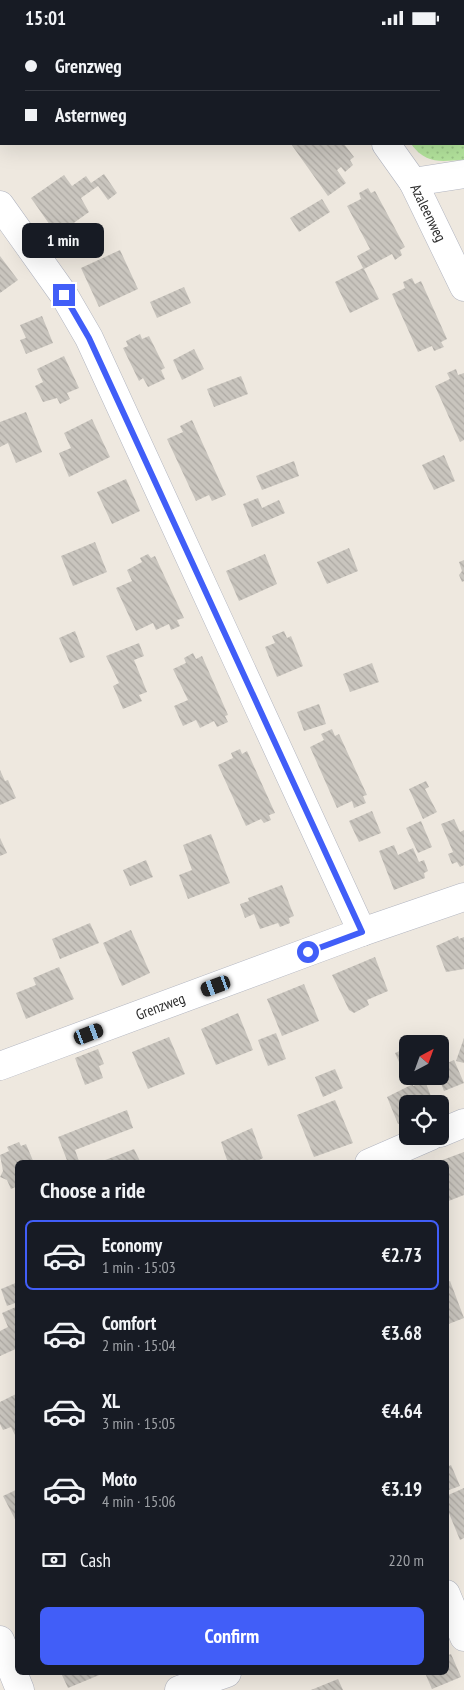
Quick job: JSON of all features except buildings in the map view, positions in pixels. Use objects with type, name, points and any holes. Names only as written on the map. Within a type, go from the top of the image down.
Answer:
[{"type":"street","name":"Azaleenweg","points":[[387,145],[413,182],[464,287]]},
{"type":"street","points":[[413,182],[464,174]]},
{"type":"street","points":[[0,205],[64,295],[89,338],[362,932]]},
{"type":"street","name":"Grenzweg","points":[[0,1066],[362,932],[464,897]]},
{"type":"street","points":[[449,1129],[464,1123]]},
{"type":"street","points":[[376,1160],[410,1145]]},
{"type":"street","points":[[449,1601],[464,1637]]},
{"type":"street","points":[[0,1640],[20,1690]]},
{"type":"street","points":[[179,1690],[221,1675]]},
{"type":"green space","points":[[412,145],[464,145],[464,160],[441,161],[428,159]]},
{"type":"route","points":[[64,295],[89,338],[362,932],[308,952]]}]
